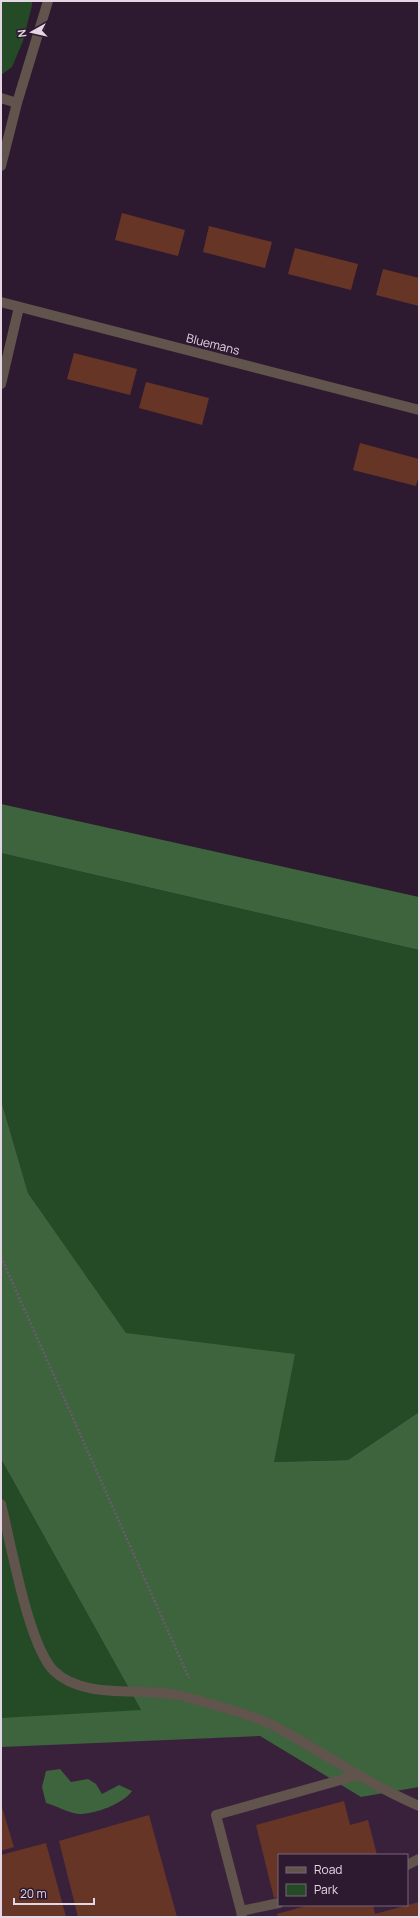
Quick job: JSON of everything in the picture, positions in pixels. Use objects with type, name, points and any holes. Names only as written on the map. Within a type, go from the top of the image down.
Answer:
[{"type":"street","points":[[1,166],[17,102],[48,1]]},
{"type":"street","points":[[1,98],[17,102]]},
{"type":"street","name":"Bluemans","points":[[1,302],[419,410]]},
{"type":"street","points":[[1,384],[19,307]]},
{"type":"street","points":[[1,1504],[29,1621],[40,1648],[52,1669],[62,1679],[78,1685],[97,1689],[179,1695],[225,1707],[269,1724],[388,1793],[419,1806]]},
{"type":"street","points":[[278,1903],[242,1914],[216,1815],[358,1775]]},
{"type":"street","points":[[408,1864],[419,1859]]},
{"type":"path","points":[[1,1257],[199,1701]]},
{"type":"shaded area","points":[[260,1736],[361,1797],[419,1787],[419,1917],[1,1917],[1,1745]]},
{"type":"green space","points":[[1,1],[32,1],[32,5],[23,41],[12,67],[1,75]]},
{"type":"green space","points":[[1,804],[419,897],[419,950],[1,853]]},
{"type":"green space","points":[[1,853],[419,950],[419,1412],[348,1460],[274,1462],[129,1338],[28,1193],[1,1100]]},
{"type":"green space","points":[[1,1100],[28,1193],[126,1333],[295,1354],[274,1462],[348,1460],[419,1412],[419,1787],[361,1797],[260,1736],[1,1747],[1,1718],[141,1710],[1,1459]]},
{"type":"green space","points":[[1,1459],[141,1710],[1,1745]]},
{"type":"green space","points":[[60,1769],[71,1782],[88,1779],[96,1784],[102,1794],[119,1785],[132,1791],[122,1800],[100,1810],[86,1814],[72,1813],[46,1803],[42,1787],[46,1771]]},
{"type":"building","points":[[122,213],[185,230],[178,256],[115,240]]},
{"type":"building","points":[[209,226],[272,242],[265,268],[203,252]]},
{"type":"building","points":[[295,248],[358,264],[351,290],[288,274]]},
{"type":"building","points":[[383,269],[419,278],[419,306],[376,295]]},
{"type":"building","points":[[74,353],[137,369],[130,395],[67,379]]},
{"type":"building","points":[[146,382],[209,398],[202,425],[139,408]]},
{"type":"building","points":[[360,443],[419,459],[419,475],[416,486],[353,470]]},
{"type":"building","points":[[344,1801],[350,1825],[368,1820],[377,1854],[278,1854],[278,1897],[274,1898],[256,1825]]},
{"type":"building","points":[[1,1804],[14,1847],[1,1851]]},
{"type":"building","points":[[149,1815],[177,1917],[78,1917],[59,1841]]},
{"type":"building","points":[[46,1843],[66,1917],[1,1917],[1,1855]]},
{"type":"building","points":[[419,1902],[419,1917],[278,1917],[277,1914],[305,1906],[373,1906],[375,1914]]}]
